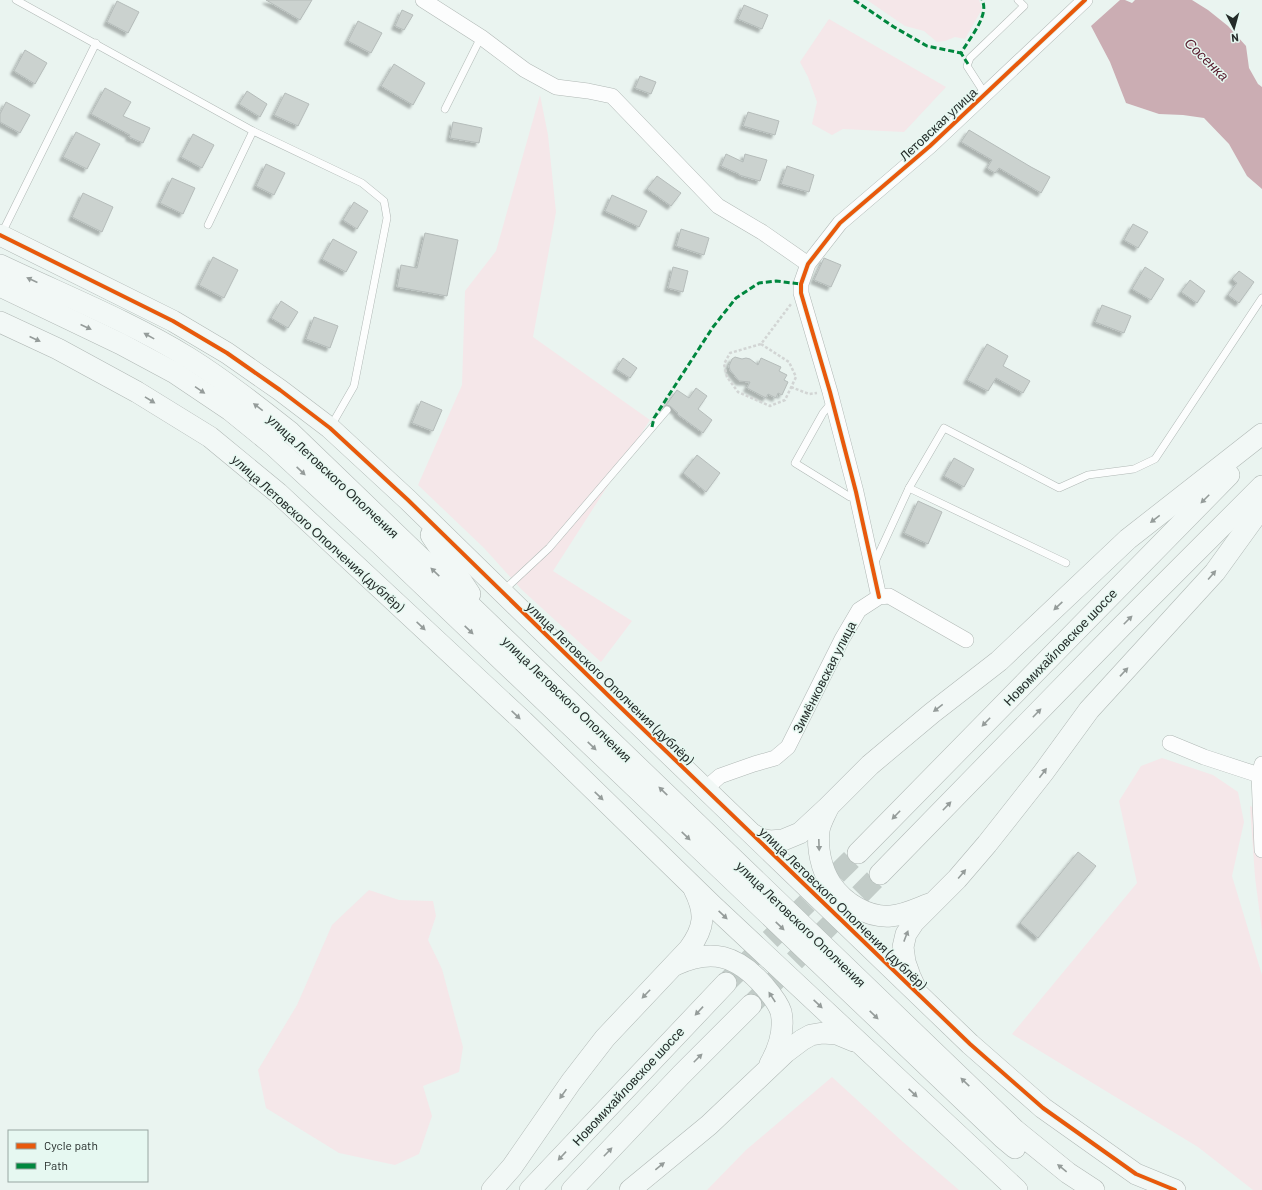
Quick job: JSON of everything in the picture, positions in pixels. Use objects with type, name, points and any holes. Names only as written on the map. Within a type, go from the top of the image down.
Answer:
[{"type":"street","points":[[423,0],[481,37],[525,70],[556,87],[612,96],[718,206],[762,232],[808,264]]},
{"type":"street","name":"Летовская улица","points":[[801,293],[801,284],[808,264],[840,223],[930,146],[1085,0]]},
{"type":"street","name":"улица Летовского Ополчения (дублёр)","points":[[0,235],[173,321],[221,348],[330,428],[408,500],[970,1044],[1043,1108],[1141,1182],[1175,1190]]},
{"type":"street","name":"улица Летовского Ополчения","points":[[0,265],[131,326],[189,358],[245,397],[290,432],[493,628],[569,712],[997,1133],[1068,1190]]},
{"type":"street","name":"улица Летовского Ополчения","points":[[0,286],[122,344],[175,373],[230,410],[273,445],[369,534],[532,690],[569,712],[1015,1130],[1068,1173],[1094,1190]]},
{"type":"street","points":[[801,293],[831,397],[856,492],[879,597],[889,596],[966,640]]},
{"type":"street","name":"улица Летовского Ополчения (дублёр)","points":[[0,322],[58,350],[137,392],[210,437],[278,493],[523,721],[692,885],[1017,1190]]},
{"type":"street","points":[[753,835],[770,841],[783,840],[800,833],[870,764],[932,713],[1000,661],[1128,540],[1262,434]]},
{"type":"street","name":"Новомихайловское шоссе","points":[[858,853],[1262,442]]},
{"type":"street","points":[[880,874],[1124,624],[1262,486]]},
{"type":"street","points":[[408,500],[493,628]]},
{"type":"street","points":[[922,998],[910,976],[905,962],[903,947],[906,934],[910,928],[934,901],[958,879],[987,844],[1043,773],[1089,710],[1215,572],[1262,507]]},
{"type":"street","name":"Зимёнковская улица","points":[[705,789],[720,776],[775,758],[788,747],[842,639],[859,610],[879,597]]},
{"type":"street","points":[[561,759],[558,733],[569,712],[593,700],[616,703]]},
{"type":"street","points":[[1170,743],[1204,757],[1261,772],[1262,850]]},
{"type":"street","points":[[828,807],[819,829],[819,847],[822,866],[831,884],[842,897],[857,908],[873,915],[890,916],[909,912],[934,901]]},
{"type":"street","points":[[492,1190],[512,1167],[571,1082],[605,1038],[689,949],[697,937],[702,925],[703,912],[692,885]]},
{"type":"street","points":[[673,966],[690,958],[706,955],[724,957],[736,962],[756,977],[772,995],[780,1011],[782,1029],[779,1049],[766,1072]]},
{"type":"street","name":"Новомихайловское шоссе","points":[[530,1190],[726,983]]},
{"type":"street","points":[[572,1190],[681,1075],[751,1006]]},
{"type":"street","points":[[630,1190],[709,1125],[786,1052],[802,1040],[812,1035],[823,1033],[836,1034],[849,1038],[864,1047]]},
{"type":"lane","points":[[16,0],[253,131],[362,182],[384,201],[386,218],[354,386],[330,428]]},
{"type":"lane","points":[[985,94],[967,66],[970,58],[1024,6],[1018,0]]},
{"type":"lane","points":[[445,109],[481,37]]},
{"type":"lane","points":[[0,235],[96,43]]},
{"type":"lane","points":[[208,225],[253,131]]},
{"type":"lane","points":[[872,567],[909,488],[944,428],[1059,488],[1088,475],[1134,469],[1155,459],[1262,298]]},
{"type":"lane","points":[[831,397],[795,463],[850,498],[856,492]]},
{"type":"lane","points":[[502,592],[549,548],[667,410]]},
{"type":"lane","points":[[909,488],[1066,562]]},
{"type":"path","points":[[761,344],[789,362],[796,377],[785,400],[770,406],[738,392],[727,378],[724,364],[730,353],[761,344],[801,293]]},
{"type":"path","points":[[792,387],[809,394],[831,397]]},
{"type":"shaded area","points":[[867,0],[979,0],[982,9],[965,39],[955,37],[937,42],[924,31],[905,26]]},
{"type":"shaded area","points":[[829,19],[946,87],[904,132],[843,129],[832,135],[812,124],[817,102],[808,77],[800,62]]},
{"type":"shaded area","points":[[540,95],[548,135],[556,212],[533,337],[650,420],[553,571],[632,621],[601,662],[521,589],[484,548],[418,485],[462,385],[465,291],[496,251]]},
{"type":"shaded area","points":[[1162,758],[1213,775],[1238,792],[1244,822],[1232,876],[1262,975],[1262,1190],[1253,1190],[1198,1147],[1012,1034],[1137,883],[1119,801],[1141,766]]},
{"type":"shaded area","points":[[1250,806],[1262,811],[1262,932],[1255,877]]},
{"type":"shaded area","points":[[369,890],[399,900],[433,901],[436,916],[428,940],[442,969],[463,1047],[459,1072],[423,1086],[432,1116],[419,1154],[395,1165],[339,1153],[266,1108],[258,1070],[297,1005],[332,925]]},
{"type":"shaded area","points":[[832,1077],[903,1142],[959,1190],[707,1190],[746,1150]]},
{"type":"water","name":"Сосенка","points":[[1120,0],[1125,0],[1132,3],[1135,0],[1192,0],[1208,10],[1228,26],[1246,46],[1249,68],[1258,84],[1262,87],[1262,189],[1247,176],[1229,144],[1204,118],[1159,114],[1126,103],[1110,62],[1091,26]]},
{"type":"building","points":[[266,0],[312,0],[300,20]]},
{"type":"building","points":[[117,1],[139,12],[128,33],[107,22]]},
{"type":"building","points":[[744,5],[768,15],[762,29],[738,19]]},
{"type":"building","points":[[402,10],[413,15],[404,30],[395,26]]},
{"type":"building","points":[[358,21],[382,33],[371,53],[348,41]]},
{"type":"building","points":[[25,50],[47,63],[35,84],[14,71]]},
{"type":"building","points":[[394,64],[425,83],[413,105],[381,86]]},
{"type":"building","points":[[640,76],[656,82],[651,94],[635,88]]},
{"type":"building","points":[[105,88],[131,102],[123,116],[150,128],[143,143],[129,137],[130,135],[91,114]]},
{"type":"building","points":[[247,91],[267,104],[260,117],[239,104]]},
{"type":"building","points":[[285,93],[309,104],[298,126],[274,115]]},
{"type":"building","points":[[6,102],[30,115],[20,133],[0,122],[0,114]]},
{"type":"building","points":[[748,112],[779,121],[775,135],[743,126]]},
{"type":"building","points":[[453,122],[482,128],[479,143],[450,138]]},
{"type":"building","points":[[969,130],[1050,177],[1041,193],[999,168],[995,173],[987,168],[992,160],[961,142]]},
{"type":"building","points":[[76,132],[100,144],[87,169],[63,157]]},
{"type":"building","points":[[193,134],[214,145],[202,168],[181,157]]},
{"type":"building","points":[[726,154],[743,162],[745,154],[767,160],[760,181],[739,175],[721,166]]},
{"type":"building","points":[[266,164],[285,173],[274,195],[256,186]]},
{"type":"building","points":[[787,166],[814,175],[809,192],[781,184]]},
{"type":"building","points":[[657,176],[681,193],[671,206],[647,189]]},
{"type":"building","points":[[172,178],[195,188],[183,214],[160,203]]},
{"type":"building","points":[[83,193],[113,207],[102,232],[72,217]]},
{"type":"building","points":[[612,195],[647,211],[639,227],[605,211]]},
{"type":"building","points":[[354,202],[368,211],[357,229],[343,220]]},
{"type":"building","points":[[1133,224],[1148,232],[1138,248],[1124,240]]},
{"type":"building","points":[[681,229],[709,238],[704,255],[676,246]]},
{"type":"building","points":[[425,233],[458,240],[447,296],[397,287],[401,265],[417,268]]},
{"type":"building","points":[[333,239],[357,252],[346,272],[322,259]]},
{"type":"building","points":[[213,257],[238,270],[224,298],[199,285]]},
{"type":"building","points":[[824,258],[841,265],[831,287],[814,280]]},
{"type":"building","points":[[673,267],[688,271],[683,292],[668,288]]},
{"type":"building","points":[[1145,267],[1164,279],[1151,300],[1132,289]]},
{"type":"building","points":[[1239,271],[1254,282],[1239,303],[1228,295],[1237,283],[1232,279]]},
{"type":"building","points":[[1190,280],[1205,291],[1197,303],[1181,292]]},
{"type":"building","points":[[281,301],[298,312],[288,328],[271,318]]},
{"type":"building","points":[[1102,305],[1131,316],[1124,333],[1095,322]]},
{"type":"building","points":[[314,317],[338,326],[330,348],[306,339]]},
{"type":"building","points":[[987,344],[1008,356],[1003,366],[1030,381],[1023,393],[996,378],[988,391],[967,380]]},
{"type":"building","points":[[735,357],[750,359],[758,365],[761,358],[781,367],[779,371],[787,375],[784,380],[788,382],[782,395],[778,393],[776,398],[768,394],[766,398],[747,388],[750,382],[739,381],[730,370],[729,366],[732,359]]},
{"type":"building","points":[[623,358],[637,368],[630,378],[616,369]]},
{"type":"building","points":[[696,388],[707,396],[698,409],[712,420],[703,433],[677,414],[678,413],[670,406],[666,405],[677,390],[689,398]]},
{"type":"building","points":[[421,401],[442,410],[433,431],[412,423]]},
{"type":"building","points":[[697,455],[720,473],[706,492],[683,473]]},
{"type":"building","points":[[954,458],[974,469],[964,487],[944,476]]},
{"type":"building","points":[[918,501],[942,512],[928,544],[904,533]]},
{"type":"building","points":[[1078,852],[1096,866],[1038,938],[1020,923]]},
{"type":"tunnel","points":[[726,983],[858,853]]},
{"type":"tunnel","points":[[751,1005],[880,874]]},
{"type":"marked path","points":[[854,0],[894,27],[927,46],[961,53]]},
{"type":"marked path","points":[[968,64],[961,53],[981,20],[984,6],[982,0]]},
{"type":"marked path","points":[[652,427],[654,418],[713,327],[736,298],[759,283],[776,281],[801,284]]},
{"type":"cycle path","points":[[879,597],[856,492],[830,392],[801,293],[801,284],[808,264],[840,223],[930,146],[1085,0]]},
{"type":"cycle path","points":[[0,235],[173,321],[227,353],[280,390],[330,428],[408,500],[970,1044],[1043,1108],[1136,1174],[1175,1190]]}]
